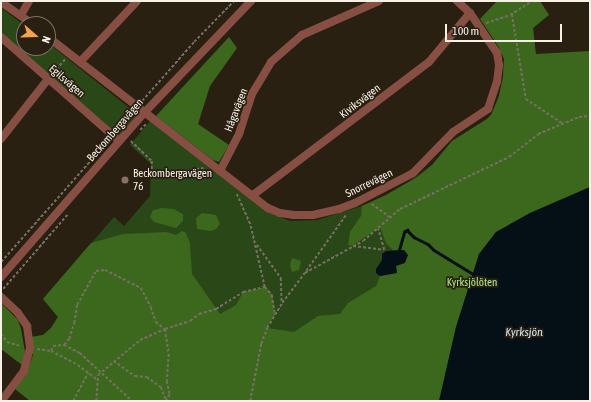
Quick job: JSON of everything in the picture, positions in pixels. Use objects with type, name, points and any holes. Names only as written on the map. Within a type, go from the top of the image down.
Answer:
[{"type":"street","points":[[1,2],[21,15],[30,1]]},
{"type":"street","points":[[80,62],[137,1]]},
{"type":"street","name":"Beckombergavägen","points":[[1,277],[78,191],[144,113],[251,1]]},
{"type":"street","name":"Hågavägen","points":[[220,172],[239,134],[252,94],[271,62],[302,35],[380,1]]},
{"type":"street","name":"Snorrevägen","points":[[144,113],[268,208],[280,213],[313,215],[355,202],[413,173],[448,137],[488,109],[494,96],[499,65],[497,53],[470,13],[457,1]]},
{"type":"street","name":"Kiviksvägen","points":[[253,196],[429,62],[470,13]]},
{"type":"street","name":"Egilsvägen","points":[[1,37],[119,141]]},
{"type":"street","name":"Egilsvägen","points":[[56,43],[144,113]]},
{"type":"street","points":[[1,139],[48,79]]},
{"type":"street","points":[[1,297],[18,313],[26,326],[30,348],[24,371],[1,401]]},
{"type":"path","points":[[479,25],[512,14],[532,1]]},
{"type":"path","points":[[512,14],[526,100],[562,123]]},
{"type":"path","points":[[48,79],[69,54]]},
{"type":"path","points":[[305,273],[378,229],[400,209],[509,157],[538,134],[579,117],[590,116]]},
{"type":"path","points":[[136,135],[151,118]]},
{"type":"path","points":[[131,141],[152,161],[152,176],[208,167],[220,172]]},
{"type":"path","points":[[234,182],[240,205],[251,226],[265,287],[272,295],[275,313]]},
{"type":"path","points":[[364,198],[390,217]]},
{"type":"path","points":[[250,401],[262,344],[275,313],[355,202]]},
{"type":"path","points":[[1,291],[70,210]]},
{"type":"path","points":[[352,246],[384,250],[378,229]]},
{"type":"path","points":[[256,244],[281,278],[282,303]]},
{"type":"path","points":[[64,345],[69,339],[74,323],[77,305],[96,271],[106,270],[141,288],[151,307],[156,322],[165,329],[169,354],[167,382],[170,395],[166,400]]},
{"type":"path","points":[[96,401],[98,375],[140,340],[165,329],[190,321],[199,314],[216,309],[243,292],[265,287]]},
{"type":"path","points":[[1,334],[7,342],[30,348],[51,351],[78,365],[98,380]]},
{"type":"path","points":[[51,351],[53,346],[64,345],[80,353],[132,401]]},
{"type":"path","points":[[114,361],[135,376],[147,377],[161,387],[166,400]]},
{"type":"path","points":[[73,401],[88,373]]},
{"type":"green space","name":"Kyrksjölöten","points":[[497,1],[540,1],[549,15],[533,28],[536,54],[590,51],[590,187],[530,213],[496,232],[479,254],[456,327],[439,401],[30,401],[15,389],[27,372],[33,355],[31,337],[43,335],[51,328],[58,317],[43,299],[91,243],[123,234],[166,232],[176,235],[182,231],[186,233],[190,243],[192,274],[220,314],[236,305],[243,292],[265,287],[272,295],[275,313],[267,328],[294,332],[318,316],[340,314],[348,303],[376,286],[380,276],[397,273],[396,266],[404,250],[393,250],[386,243],[380,227],[352,246],[348,245],[350,232],[361,216],[362,206],[386,195],[419,176],[432,165],[452,141],[491,115],[499,96],[503,77],[504,59],[498,46],[480,19]]},
{"type":"green space","points":[[1,8],[16,19],[16,48],[1,35]]},
{"type":"green space","points":[[229,37],[237,48],[210,86],[198,124],[229,145],[219,162],[213,160],[156,116]]},
{"type":"green space","points":[[56,49],[137,114],[119,136],[26,56],[56,56]]},
{"type":"green space","name":"Kyrksjölöten","points":[[504,59],[590,61],[590,401],[30,401],[27,372],[33,355],[31,337],[43,335],[51,328],[58,317],[43,299],[114,217],[124,226],[150,196],[151,164],[130,145],[150,121],[267,212],[290,221],[317,220],[362,206],[386,195],[410,181],[432,165],[452,141],[487,119],[495,110],[499,96],[503,77]]},
{"type":"green space","points":[[162,208],[173,209],[183,214],[183,221],[176,228],[154,222],[150,217],[153,210]]},
{"type":"green space","points":[[202,213],[216,215],[220,224],[216,229],[211,231],[197,229],[196,218]]},
{"type":"green space","points":[[292,258],[301,261],[299,270],[292,272],[290,265]]},
{"type":"green space","points":[[1,303],[18,320],[25,352],[22,365],[1,349]]},
{"type":"water","name":"Kyrksjön","points":[[590,187],[590,401],[439,401],[456,327],[479,254],[496,232],[530,213]]},
{"type":"water","points":[[404,250],[408,255],[405,263],[396,266],[397,273],[380,276],[376,273],[376,269],[382,260],[382,254],[386,251]]},
{"type":"waterway","points":[[399,250],[404,232],[407,230],[414,237],[428,244],[434,250],[473,274]]},
{"type":"place","name":"Beckombergavägen 76","points":[[125,180]]}]
